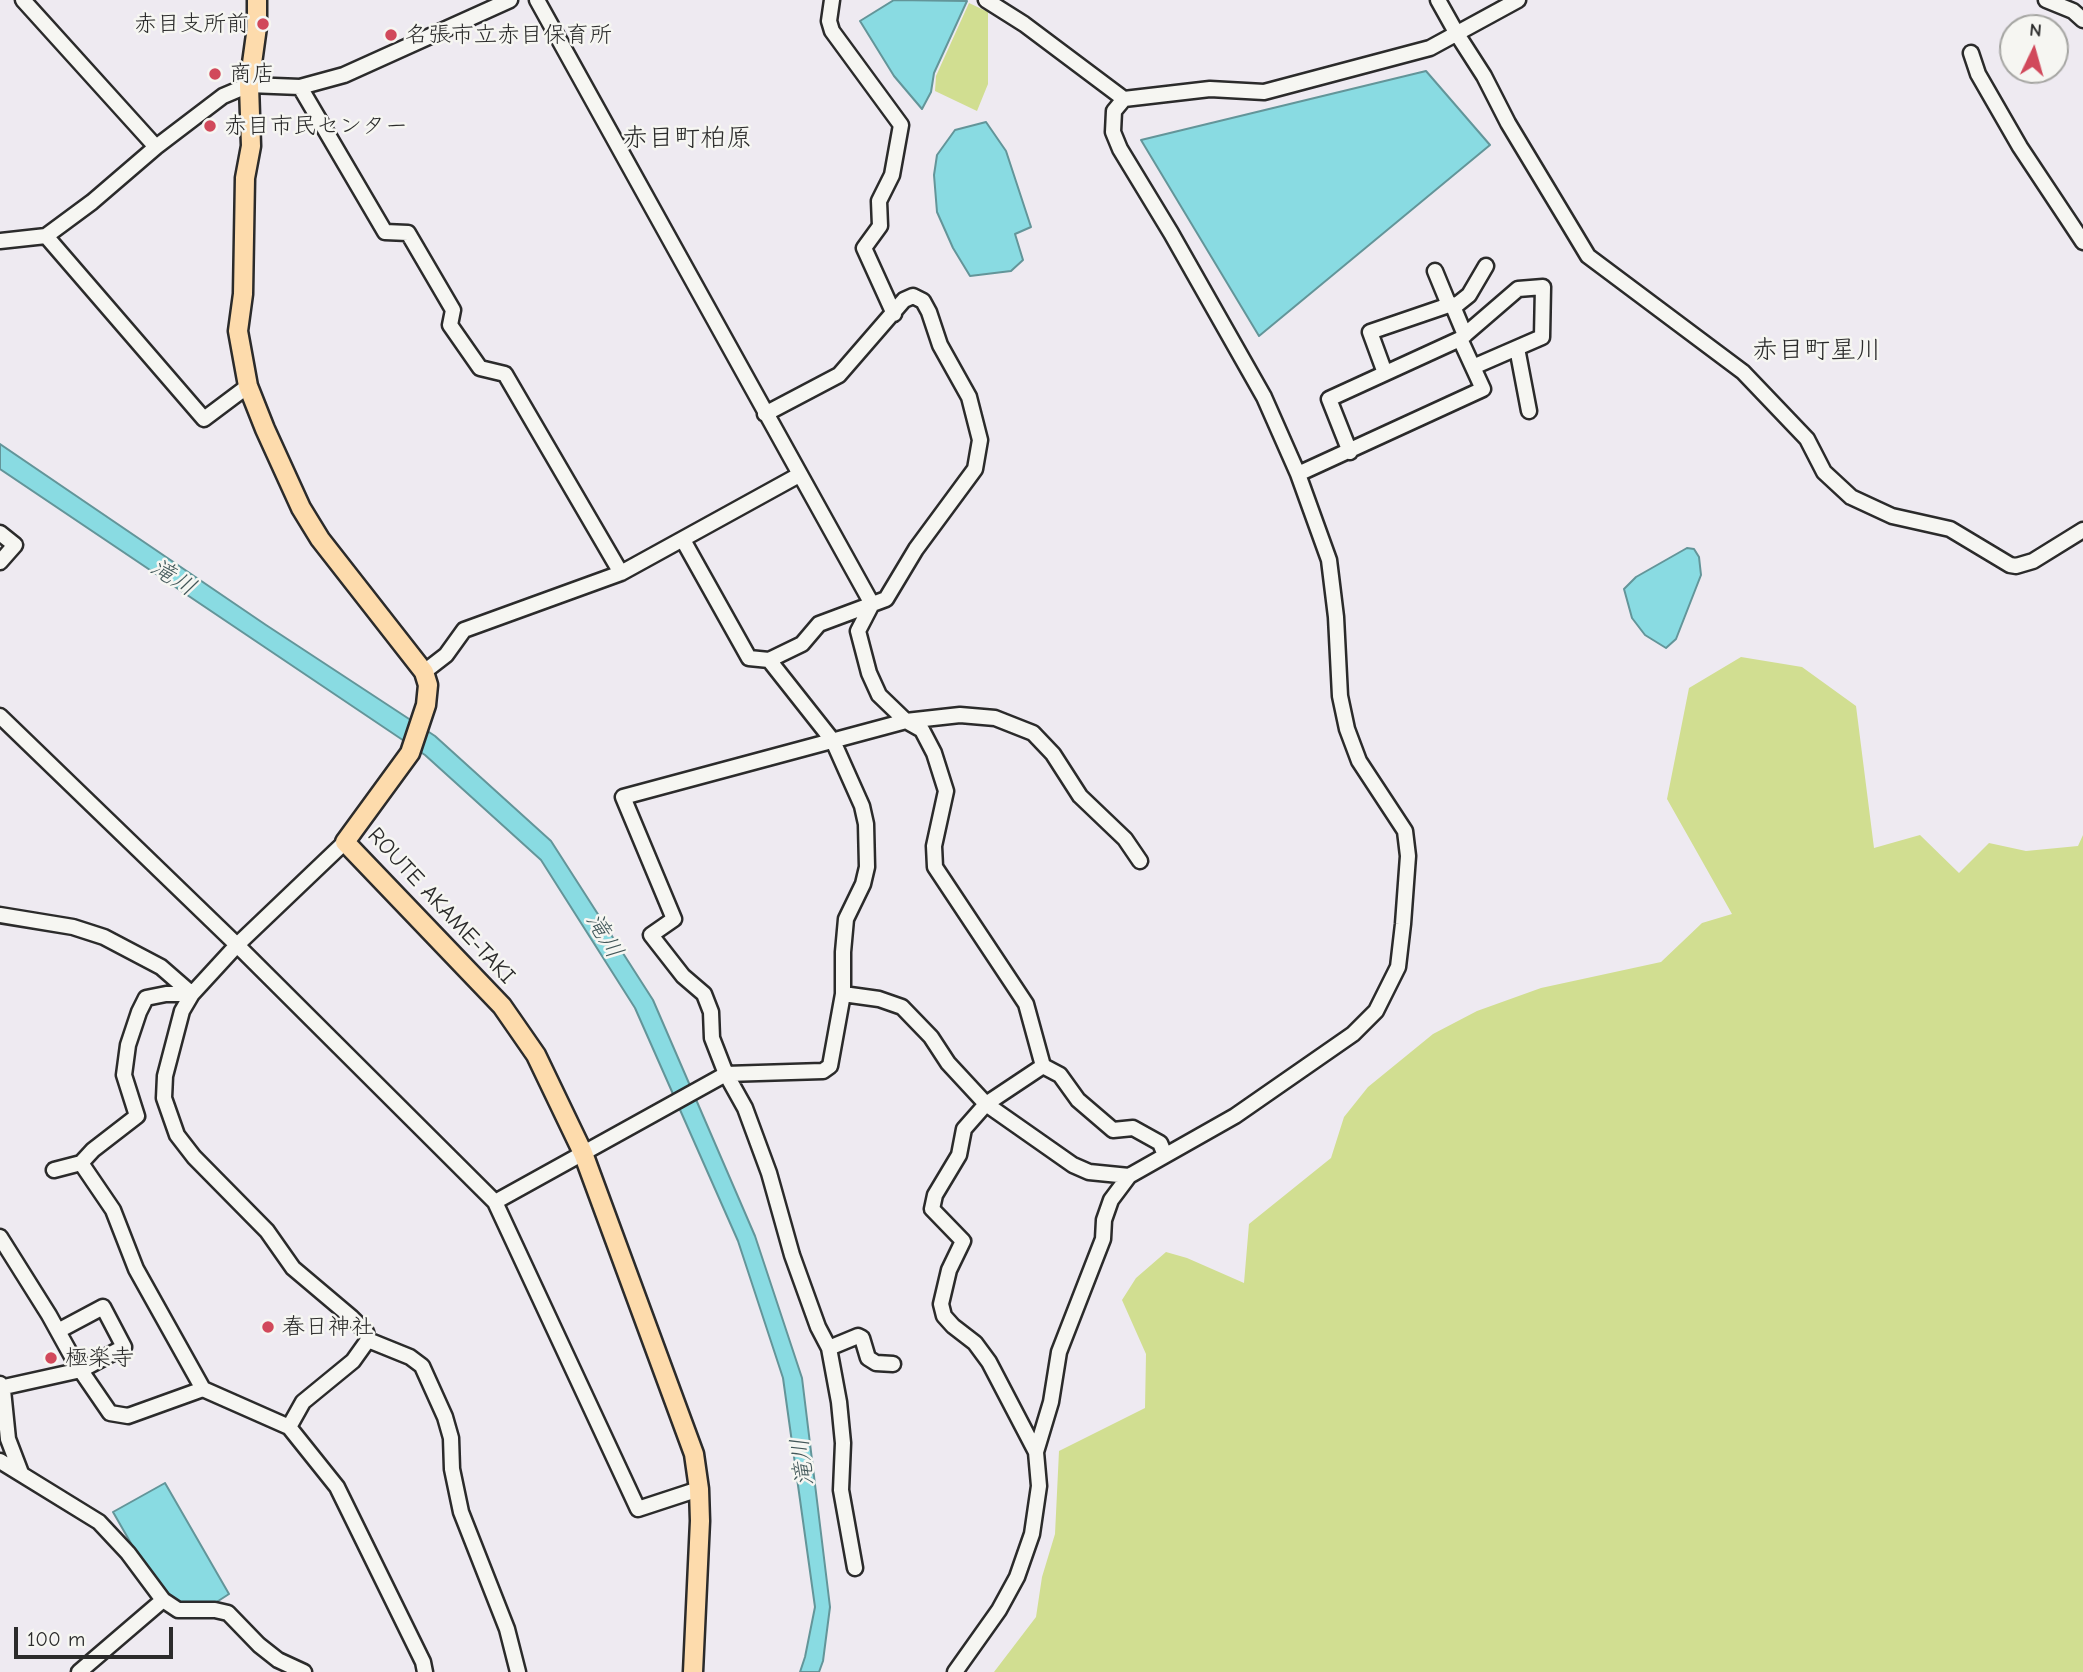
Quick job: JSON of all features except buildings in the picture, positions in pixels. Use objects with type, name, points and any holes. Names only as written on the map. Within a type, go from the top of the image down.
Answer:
[{"type":"main road","points":[[257,0],[257,27],[249,85],[251,146],[245,178],[243,294],[238,331],[247,386],[301,508],[320,539],[424,672]]},
{"type":"main road","name":"ROUTE AKAME-TAKI","points":[[424,672],[428,685],[426,705],[410,753],[345,842],[502,1006],[536,1055],[583,1153],[694,1454],[699,1489],[700,1532],[693,1672]]},
{"type":"street","points":[[23,0],[156,147]]},
{"type":"street","points":[[3,238],[46,236],[223,96],[249,85],[300,88],[344,75],[510,0]]},
{"type":"street","points":[[537,0],[872,604]]},
{"type":"street","points":[[832,0],[829,21],[832,31],[901,125],[891,175],[879,201],[880,226],[864,248],[894,314]]},
{"type":"street","points":[[985,0],[1024,24],[1124,99],[1210,89],[1264,92],[1430,48],[1518,0]]},
{"type":"street","points":[[1438,0],[1588,256],[1743,372],[1807,439],[1824,472],[1851,497],[1892,516],[1950,529],[2004,563],[2016,566],[2033,561],[2083,530]]},
{"type":"street","points":[[2046,0],[2073,11],[2083,20]]},
{"type":"street","points":[[1971,53],[1978,74],[2014,136],[2083,242]]},
{"type":"street","points":[[300,88],[385,232],[408,233],[453,310],[450,325],[480,368],[505,374],[621,573]]},
{"type":"street","points":[[955,1672],[999,1610],[1017,1577],[1032,1534],[1039,1486],[1036,1452],[1051,1402],[1059,1352],[1103,1239],[1104,1220],[1111,1200],[1129,1176],[1235,1116],[1353,1034],[1376,1011],[1398,967],[1408,856],[1405,831],[1359,761],[1347,729],[1340,696],[1336,617],[1329,560],[1298,474],[1264,397],[1120,149],[1113,132],[1114,111],[1124,99]]},
{"type":"street","points":[[46,236],[204,419],[247,386]]},
{"type":"street","points":[[1385,373],[1370,332],[1452,306],[1469,295],[1486,266]]},
{"type":"street","points":[[1298,474],[1483,389],[1452,306],[1435,271]]},
{"type":"street","points":[[1350,452],[1329,399],[1463,337],[1518,289],[1543,287],[1542,337],[1473,367]]},
{"type":"street","points":[[683,540],[749,658],[769,660],[802,644],[819,624],[886,599],[916,549],[975,469],[980,440],[969,397],[940,345],[923,301],[913,296],[904,300],[839,375],[765,414]]},
{"type":"street","points":[[1517,348],[1528,411]]},
{"type":"street","points":[[424,672],[446,655],[464,630],[621,573],[799,475]]},
{"type":"street","points":[[0,533],[15,545],[0,562]]},
{"type":"street","points":[[872,604],[858,631],[869,674],[879,695],[906,721],[922,730],[934,753],[946,791],[934,846],[935,867],[1026,1004],[1043,1066],[1060,1075],[1078,1100],[1112,1130],[1133,1128],[1160,1143],[1165,1155]]},
{"type":"street","points":[[495,1202],[720,1079],[823,1071],[830,1066],[843,994],[846,919],[863,884],[867,867],[866,824],[862,806],[833,741],[769,660]]},
{"type":"street","points":[[855,1568],[841,1490],[843,1443],[829,1348],[818,1327],[792,1255],[765,1160],[745,1108],[720,1079],[712,1038],[711,1012],[704,994],[683,976],[651,936],[674,919],[623,797],[906,721],[960,715],[995,718],[1033,733],[1053,754],[1080,796],[1125,839],[1140,861]]},
{"type":"street","points":[[0,716],[237,945],[495,1202],[638,1509],[699,1489]]},
{"type":"street","points":[[289,1426],[303,1402],[353,1361],[368,1340],[366,1332],[293,1268],[267,1231],[194,1157],[177,1135],[164,1098],[165,1076],[182,1011],[192,994],[237,945],[345,842]]},
{"type":"street","points":[[0,915],[73,927],[104,937],[162,967],[192,994]]},
{"type":"street","points":[[54,1170],[81,1163],[93,1150],[137,1116],[124,1075],[128,1045],[146,998],[166,993],[192,994]]},
{"type":"street","points":[[843,994],[878,999],[902,1007],[931,1037],[948,1063],[986,1104],[1073,1165],[1089,1172],[1129,1176]]},
{"type":"street","points":[[1036,1452],[989,1362],[975,1343],[953,1326],[944,1315],[941,1304],[949,1270],[963,1241],[932,1209],[935,1195],[959,1155],[964,1129],[986,1104],[1043,1066]]},
{"type":"street","points":[[81,1163],[114,1210],[136,1269],[203,1389],[289,1426],[337,1487],[423,1662],[425,1672]]},
{"type":"street","points":[[0,1237],[110,1413],[128,1416],[203,1389]]},
{"type":"street","points":[[21,1473],[8,1439],[1,1386],[81,1370],[124,1347],[103,1307],[58,1331]]},
{"type":"street","points":[[829,1348],[858,1336],[862,1338],[868,1358],[876,1363],[893,1364]]},
{"type":"street","points":[[368,1340],[410,1357],[422,1366],[445,1417],[451,1438],[452,1469],[461,1512],[507,1629],[518,1672]]},
{"type":"street","points":[[0,1461],[99,1522],[128,1553],[163,1600],[178,1611],[215,1610],[228,1613],[259,1646],[278,1660],[304,1672]]},
{"type":"street","points":[[79,1672],[163,1600]]},
{"type":"green space","points":[[969,3],[988,12],[988,84],[977,111],[935,91],[936,76]]},
{"type":"green space","points":[[1741,657],[1802,667],[1856,706],[1874,848],[1920,835],[1959,873],[1989,843],[2026,851],[2078,846],[2083,835],[2083,1672],[994,1672],[1036,1617],[1042,1577],[1055,1534],[1059,1451],[1145,1408],[1146,1354],[1122,1300],[1136,1278],[1166,1252],[1187,1258],[1244,1283],[1249,1224],[1331,1158],[1344,1117],[1368,1087],[1433,1034],[1477,1011],[1541,988],[1661,962],[1702,923],[1732,914],[1667,799],[1689,688]]},
{"type":"water","points":[[894,0],[967,1],[934,73],[931,92],[922,109],[894,76],[860,21]]},
{"type":"water","points":[[1426,71],[1490,145],[1259,336],[1141,140]]},
{"type":"water","points":[[986,122],[1006,151],[1031,227],[1015,234],[1023,260],[1011,271],[970,276],[953,248],[937,212],[934,175],[937,155],[955,130]]},
{"type":"water","name":"滝川","points":[[0,444],[435,736],[551,841],[653,1000],[755,1236],[802,1378],[830,1607],[823,1661],[819,1672],[800,1672],[815,1607],[783,1378],[738,1241],[635,1008],[541,860],[425,755],[0,469]]},
{"type":"water","points":[[1687,548],[1694,549],[1699,557],[1701,575],[1676,639],[1666,648],[1645,635],[1632,618],[1624,589],[1636,577]]},
{"type":"water","points":[[165,1483],[229,1594],[212,1605],[183,1607],[171,1601],[144,1566],[113,1512]]},
{"type":"place","name":"赤目支所前","points":[[263,24]]},
{"type":"place","name":"名張市立赤目保育所","points":[[391,35]]},
{"type":"place","name":"商店","points":[[215,74]]},
{"type":"place","name":"赤目市民センター","points":[[210,126]]},
{"type":"place","name":"春日神社","points":[[268,1327]]},
{"type":"place","name":"極楽寺","points":[[51,1358]]},
{"type":"district","name":"赤目町柏原","points":[[687,139]]},
{"type":"district","name":"赤目町星川","points":[[1817,351]]}]
